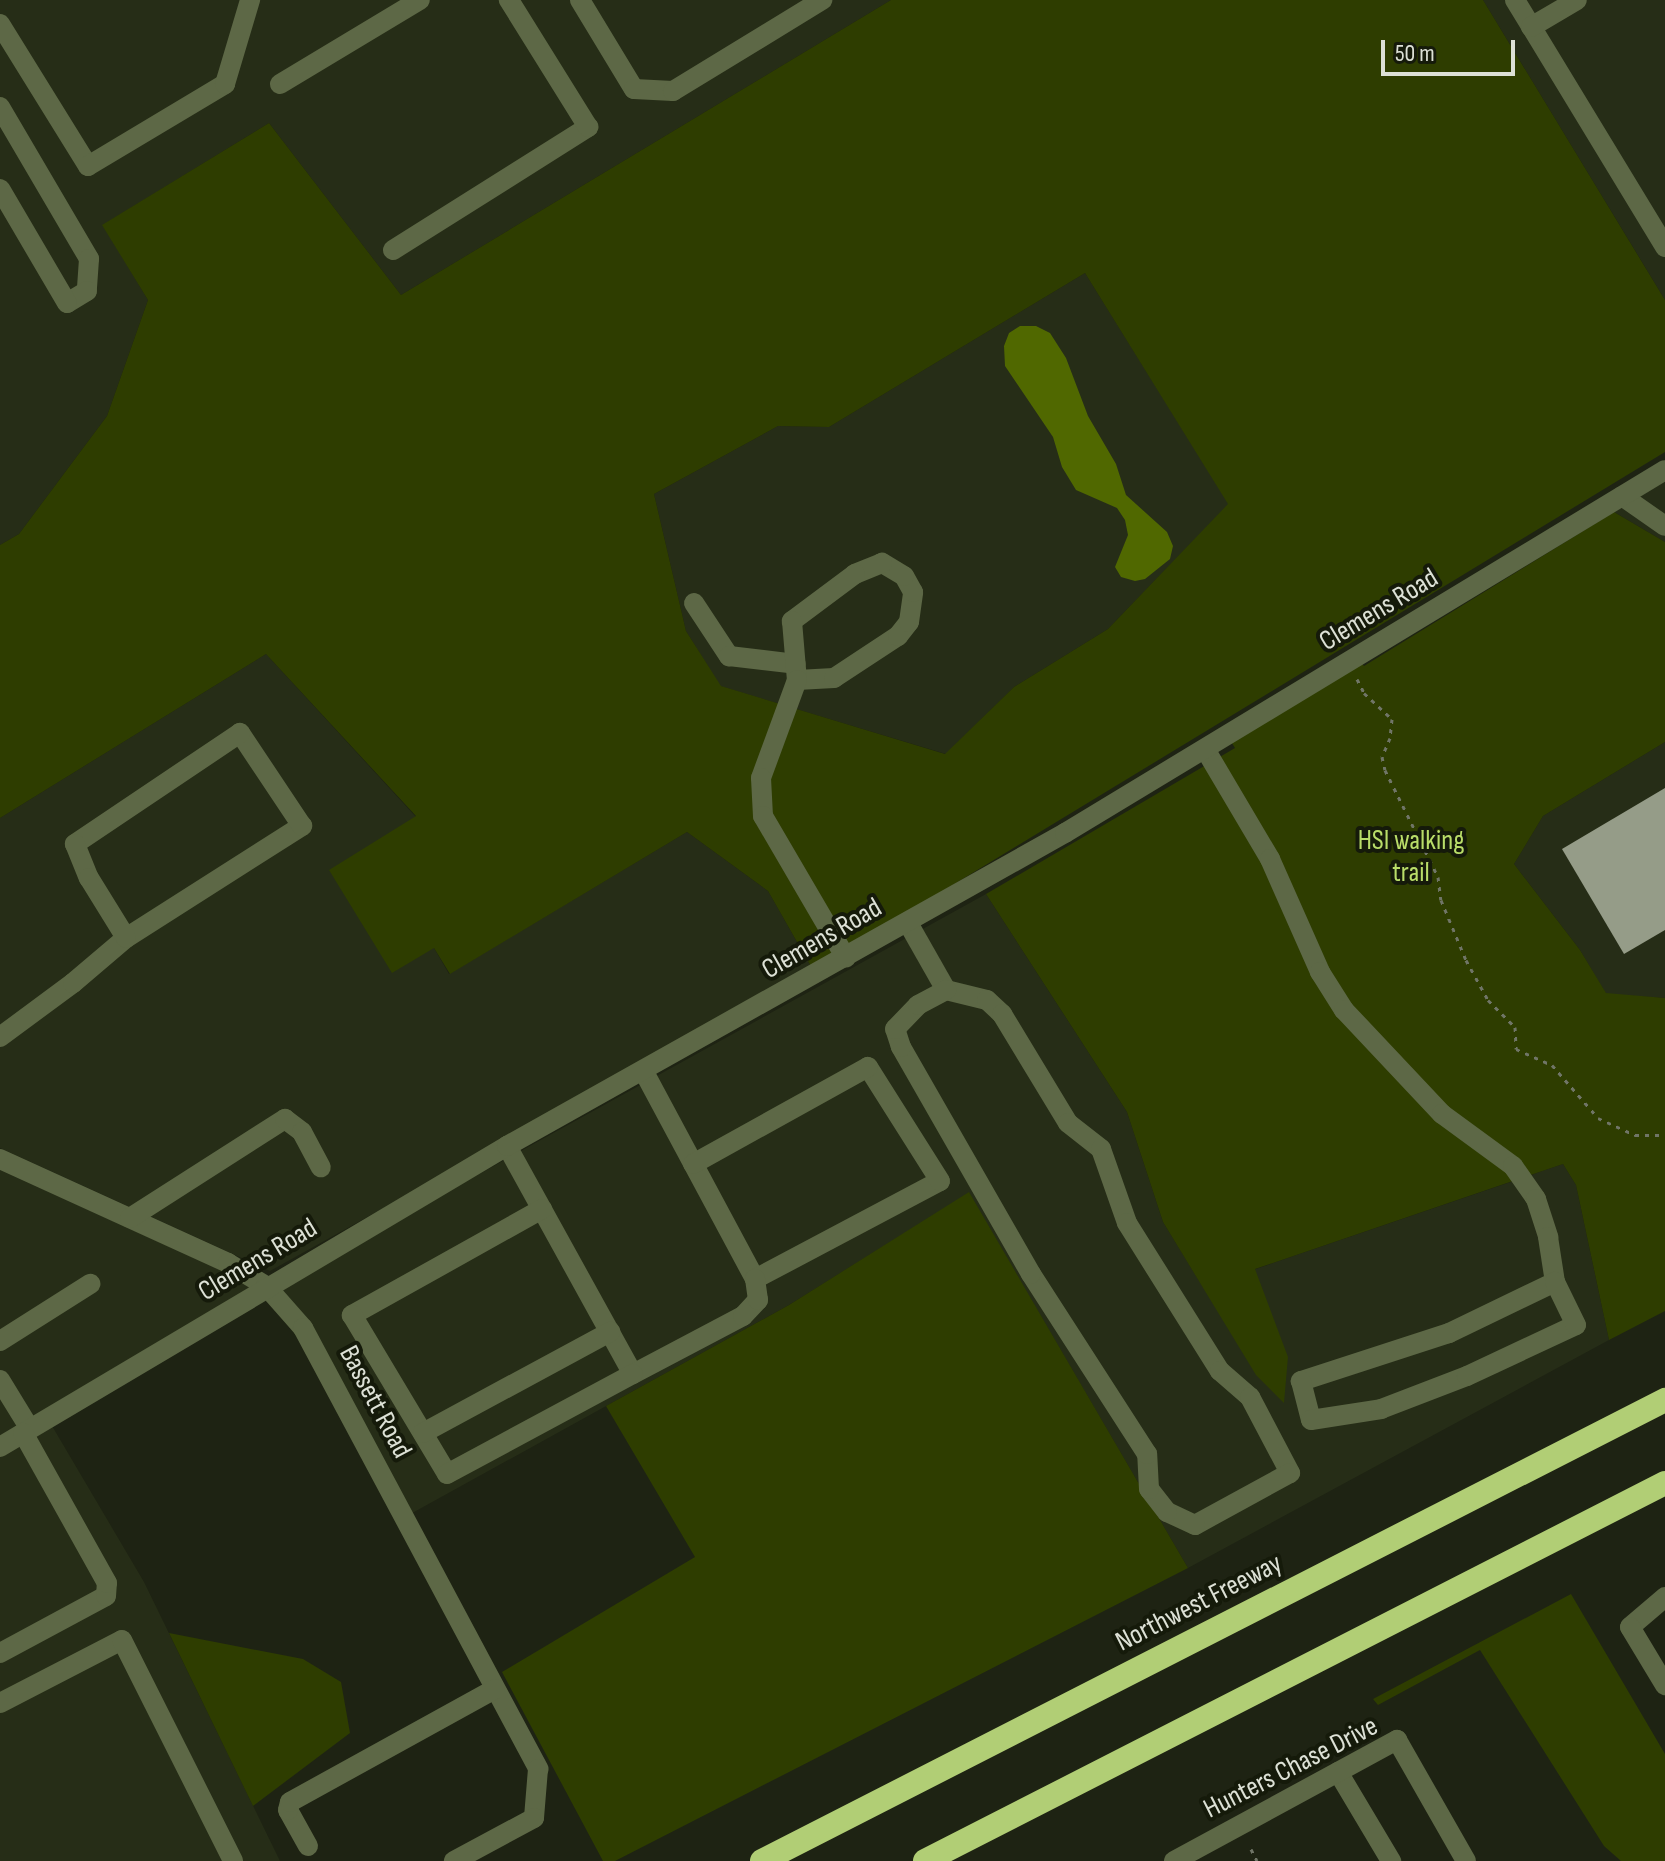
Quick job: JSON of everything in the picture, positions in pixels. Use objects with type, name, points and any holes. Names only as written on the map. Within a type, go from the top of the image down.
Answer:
[{"type":"highway","name":"Northwest Freeway","points":[[762,1861],[1665,1400]]},
{"type":"highway","points":[[925,1861],[1665,1483]]},
{"type":"street","points":[[0,24],[88,166],[225,84],[250,0]]},
{"type":"street","points":[[280,84],[420,0]]},
{"type":"street","points":[[393,250],[588,127],[509,0]]},
{"type":"street","points":[[580,0],[634,89],[673,91],[822,0]]},
{"type":"street","points":[[1515,0],[1665,247]]},
{"type":"street","points":[[1531,27],[1577,0]]},
{"type":"street","points":[[0,107],[89,259],[87,291],[67,303],[0,189]]},
{"type":"street","name":"Clemens Road","points":[[0,1447],[266,1286],[507,1146],[908,923],[1205,749],[1665,470]]},
{"type":"street","points":[[1622,496],[1665,526]]},
{"type":"street","points":[[694,603],[729,656],[796,672],[834,678],[898,636],[909,622],[913,592],[904,576],[882,563],[855,574],[792,621],[796,672],[761,778],[763,816],[846,958]]},
{"type":"street","points":[[0,1037],[73,983],[126,938],[302,826],[240,733],[75,844],[89,878],[126,938]]},
{"type":"street","points":[[1205,749],[1270,859],[1320,972],[1344,1010],[1442,1114],[1513,1166],[1536,1199],[1548,1237],[1555,1282],[1576,1325],[1467,1376],[1381,1409],[1311,1420],[1301,1381],[1449,1333],[1555,1282]]},
{"type":"street","points":[[908,923],[946,990],[987,1000],[1002,1014],[1068,1123],[1101,1149],[1108,1160],[1127,1223],[1220,1371],[1250,1397],[1290,1473],[1195,1525],[1167,1512],[1149,1489],[1147,1454],[1031,1274],[901,1047],[895,1029],[918,1005],[946,990]]},
{"type":"street","points":[[693,1164],[868,1067],[940,1181],[755,1279]]},
{"type":"street","points":[[542,1209],[352,1315],[447,1474],[743,1316],[758,1300],[755,1279],[644,1072]]},
{"type":"street","points":[[130,1218],[285,1119],[302,1132],[321,1167]]},
{"type":"street","points":[[507,1146],[633,1374]]},
{"type":"street","name":"Bassett Road","points":[[0,1159],[221,1259],[266,1286],[303,1328],[538,1769],[534,1818],[454,1861]]},
{"type":"street","points":[[0,1341],[90,1284]]},
{"type":"street","points":[[423,1433],[610,1332]]},
{"type":"street","points":[[0,1380],[107,1583],[106,1596],[0,1653]]},
{"type":"street","points":[[1665,1597],[1630,1627],[1665,1685]]},
{"type":"street","points":[[0,1703],[122,1640],[233,1861]]},
{"type":"street","points":[[308,1846],[288,1810],[290,1802],[495,1689]]},
{"type":"street","name":"Hunters Chase Drive","points":[[1174,1861],[1397,1740],[1466,1861]]},
{"type":"street","points":[[1338,1772],[1391,1861]]},
{"type":"path","points":[[1357,679],[1364,693],[1392,719],[1390,738],[1382,757],[1385,770],[1438,877],[1441,900],[1466,960],[1488,1000],[1515,1027],[1516,1049],[1552,1065],[1598,1118],[1635,1135],[1665,1135]]},
{"type":"path","points":[[1251,1849],[1257,1861]]},
{"type":"shaded area","points":[[0,0],[891,0],[401,295],[269,123],[103,225],[148,300],[107,416],[19,534],[0,545]]},
{"type":"shaded area","points":[[1483,0],[1665,0],[1665,300],[1639,257]]},
{"type":"shaded area","points":[[1085,273],[1229,504],[1108,629],[1014,687],[946,754],[720,686],[686,631],[654,494],[778,426],[829,427]]},
{"type":"shaded area","points":[[1020,326],[1036,326],[1050,333],[1066,358],[1088,416],[1116,464],[1126,495],[1167,532],[1173,546],[1170,559],[1145,579],[1135,581],[1121,577],[1115,567],[1128,535],[1125,520],[1117,508],[1076,490],[1062,467],[1053,437],[1005,366],[1004,346],[1009,333]]},
{"type":"shaded area","points":[[1665,481],[1665,542],[1614,512]]},
{"type":"shaded area","points":[[266,654],[416,817],[434,948],[449,974],[687,832],[768,891],[813,970],[270,1271],[0,1148],[0,818]]},
{"type":"shaded area","points":[[1665,742],[1665,998],[1606,994],[1580,950],[1514,864],[1543,816]]},
{"type":"shaded area","points":[[986,894],[1127,1112],[1163,1222],[1203,1287],[1563,1164],[1576,1185],[1609,1340],[1188,1568],[969,1193],[789,1305],[396,1522],[297,1337],[262,1294]]},
{"type":"shaded area","points":[[0,1170],[254,1285],[45,1414],[144,1582],[280,1861],[0,1861]]},
{"type":"green space","points":[[891,0],[1483,0],[1665,300],[1665,452],[813,970],[768,891],[687,832],[450,974],[434,948],[392,973],[329,870],[416,816],[266,654],[0,818],[0,545],[19,534],[107,416],[148,300],[102,225],[269,123],[401,295]],"holes":[[[1085,273],[1228,504],[1108,629],[1014,687],[945,754],[721,686],[686,631],[654,494],[778,426],[829,427]]]},
{"type":"green space","name":"HSI walking trail","points":[[1614,512],[1665,542],[1665,742],[1543,816],[1514,864],[1580,950],[1606,993],[1665,998],[1665,1311],[1609,1340],[1576,1185],[1563,1164],[1255,1269],[1288,1357],[1284,1403],[1256,1375],[1163,1222],[1127,1112],[986,894],[1235,748],[1227,735],[1356,657],[1364,666]]},
{"type":"green space","points":[[969,1192],[1188,1568],[615,1861],[603,1861],[502,1672],[695,1557],[606,1406],[789,1305]]},
{"type":"green space","points":[[1571,1594],[1665,1754],[1665,1861],[1621,1861],[1604,1846],[1480,1650],[1378,1705],[1373,1699]]},
{"type":"green space","points":[[169,1633],[303,1659],[341,1682],[350,1733],[253,1806]]},
{"type":"building","points":[[1665,788],[1665,930],[1624,954],[1562,849]]}]
